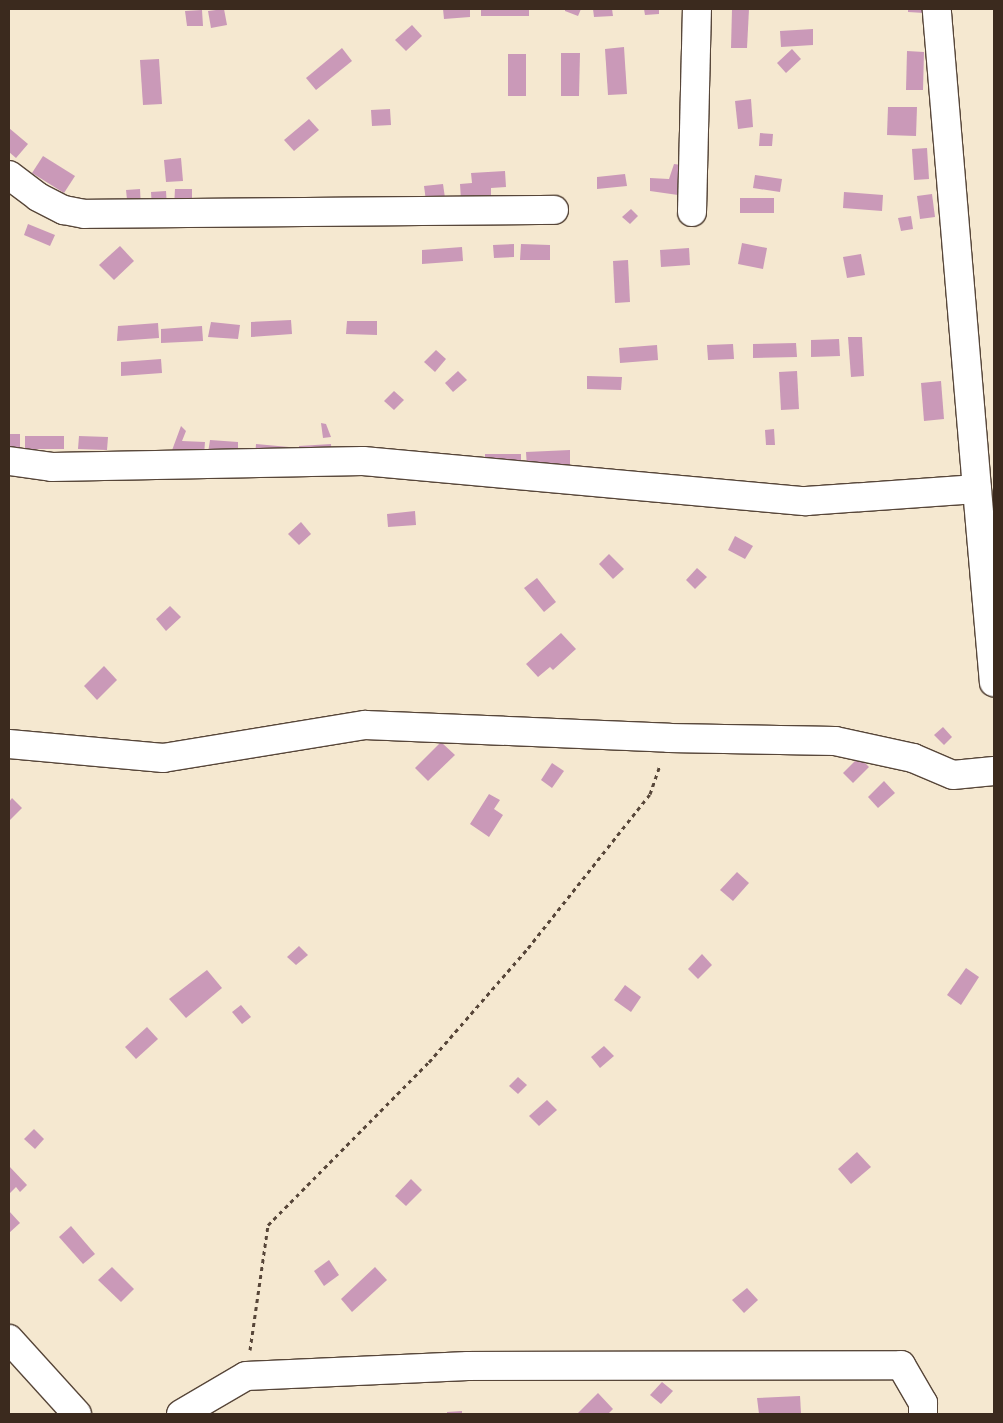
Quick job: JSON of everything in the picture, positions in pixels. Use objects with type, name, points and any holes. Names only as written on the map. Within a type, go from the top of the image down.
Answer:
[{"type":"street","points":[[692,212],[697,9]]},
{"type":"street","points":[[938,9],[994,682]]},
{"type":"street","points":[[9,175],[38,197],[64,210],[85,214],[554,210]]},
{"type":"street","points":[[9,461],[52,467],[363,461],[806,501],[977,489]]},
{"type":"street","points":[[9,744],[163,758],[365,725],[669,738],[835,740],[913,758],[953,775],[994,771]]},
{"type":"street","points":[[9,1338],[77,1414]]},
{"type":"street","points":[[181,1414],[246,1376],[468,1366],[902,1365],[923,1403],[923,1414]]},
{"type":"path","points":[[246,1376],[268,1225],[429,1062],[528,948],[650,794],[669,738]]},
{"type":"building","points":[[224,9],[227,25],[211,28],[208,11]]},
{"type":"building","points":[[443,9],[470,9],[470,17],[444,19]]},
{"type":"building","points":[[481,9],[529,9],[529,16],[481,16]]},
{"type":"building","points":[[565,9],[581,9],[578,16],[565,11]]},
{"type":"building","points":[[593,9],[612,9],[613,16],[594,17]]},
{"type":"building","points":[[644,9],[659,9],[659,14],[645,15]]},
{"type":"building","points":[[732,9],[749,9],[747,48],[731,48]]},
{"type":"building","points":[[908,9],[924,9],[924,13],[908,12]]},
{"type":"building","points":[[202,10],[203,26],[187,26],[185,11]]},
{"type":"building","points":[[412,25],[422,36],[406,51],[395,40]]},
{"type":"building","points":[[813,29],[813,45],[781,47],[780,31]]},
{"type":"building","points":[[624,47],[627,94],[608,95],[605,49]]},
{"type":"building","points":[[342,48],[352,61],[316,90],[306,78]]},
{"type":"building","points":[[792,49],[801,59],[786,73],[777,63]]},
{"type":"building","points":[[907,51],[924,52],[923,90],[906,90]]},
{"type":"building","points":[[561,53],[580,53],[579,96],[561,96]]},
{"type":"building","points":[[508,54],[526,54],[526,96],[508,96]]},
{"type":"building","points":[[159,59],[162,104],[143,105],[140,60]]},
{"type":"building","points":[[751,99],[753,127],[738,129],[735,101]]},
{"type":"building","points":[[888,107],[917,107],[916,136],[887,135]]},
{"type":"building","points":[[390,109],[391,125],[372,126],[371,110]]},
{"type":"building","points":[[309,119],[319,130],[294,151],[284,140]]},
{"type":"building","points":[[9,128],[28,144],[16,158],[9,152]]},
{"type":"building","points":[[760,133],[773,134],[772,146],[759,146]]},
{"type":"building","points":[[927,148],[929,179],[914,180],[912,149]]},
{"type":"building","points":[[43,156],[75,176],[64,193],[32,173]]},
{"type":"building","points":[[181,158],[183,181],[166,182],[164,160]]},
{"type":"building","points":[[674,164],[689,166],[685,196],[650,191],[650,178],[669,179]]},
{"type":"building","points":[[505,171],[506,187],[491,188],[491,198],[461,200],[460,184],[472,183],[471,173]]},
{"type":"building","points":[[625,174],[627,186],[597,189],[597,177]]},
{"type":"building","points":[[755,175],[782,179],[780,192],[753,188]]},
{"type":"building","points":[[443,184],[445,198],[426,201],[424,186]]},
{"type":"building","points":[[140,189],[141,207],[128,209],[126,190]]},
{"type":"building","points":[[175,189],[192,189],[192,207],[174,207]]},
{"type":"building","points":[[166,191],[167,207],[152,208],[151,192]]},
{"type":"building","points":[[844,192],[883,195],[882,211],[843,208]]},
{"type":"building","points":[[932,194],[935,217],[920,219],[917,196]]},
{"type":"building","points":[[740,198],[774,198],[774,213],[740,213]]},
{"type":"building","points":[[631,209],[638,216],[630,224],[622,217]]},
{"type":"building","points":[[911,216],[913,229],[901,231],[898,218]]},
{"type":"building","points":[[28,224],[55,235],[50,246],[24,235]]},
{"type":"building","points":[[742,243],[767,248],[763,269],[738,264]]},
{"type":"building","points":[[514,244],[514,257],[494,258],[493,245]]},
{"type":"building","points":[[521,244],[550,245],[550,260],[520,260]]},
{"type":"building","points":[[120,246],[134,261],[114,280],[99,265]]},
{"type":"building","points":[[462,247],[463,261],[422,264],[422,250]]},
{"type":"building","points":[[689,248],[690,265],[661,267],[660,250]]},
{"type":"building","points":[[861,254],[865,275],[847,278],[843,257]]},
{"type":"building","points":[[628,260],[630,302],[615,303],[613,261]]},
{"type":"building","points":[[291,320],[292,334],[251,337],[251,322]]},
{"type":"building","points":[[347,321],[377,321],[377,335],[346,334]]},
{"type":"building","points":[[211,322],[240,325],[238,339],[208,337]]},
{"type":"building","points":[[158,323],[159,338],[117,341],[118,326]]},
{"type":"building","points":[[202,326],[203,341],[161,343],[161,329]]},
{"type":"building","points":[[848,337],[862,337],[864,376],[851,377]]},
{"type":"building","points":[[839,339],[840,356],[811,357],[811,340]]},
{"type":"building","points":[[796,343],[797,357],[753,358],[753,344]]},
{"type":"building","points":[[733,344],[734,359],[708,360],[707,345]]},
{"type":"building","points":[[657,345],[658,360],[620,363],[619,348]]},
{"type":"building","points":[[436,350],[446,359],[435,372],[424,362]]},
{"type":"building","points":[[161,359],[162,373],[121,376],[121,362]]},
{"type":"building","points":[[458,371],[467,380],[453,392],[445,383]]},
{"type":"building","points":[[797,371],[799,409],[781,410],[779,372]]},
{"type":"building","points":[[587,376],[622,377],[621,390],[587,389]]},
{"type":"building","points":[[941,381],[944,419],[924,421],[921,383]]},
{"type":"building","points":[[394,391],[404,400],[394,410],[384,401]]},
{"type":"building","points":[[321,423],[326,424],[331,437],[323,438]]},
{"type":"building","points":[[181,426],[186,431],[182,441],[205,442],[204,455],[171,453]]},
{"type":"building","points":[[774,429],[775,445],[766,445],[765,430]]},
{"type":"building","points":[[9,434],[20,434],[20,451],[9,450]]},
{"type":"building","points":[[25,436],[64,436],[64,449],[25,449]]},
{"type":"building","points":[[79,436],[108,437],[107,450],[78,449]]},
{"type":"building","points":[[210,440],[238,442],[238,455],[208,453]]},
{"type":"building","points":[[256,444],[289,447],[287,460],[255,457]]},
{"type":"building","points":[[331,444],[332,457],[299,460],[299,446]]},
{"type":"building","points":[[570,450],[570,465],[527,467],[526,452]]},
{"type":"building","points":[[485,454],[521,454],[521,467],[485,467]]},
{"type":"building","points":[[415,511],[416,525],[388,527],[387,514]]},
{"type":"building","points":[[301,522],[311,534],[299,545],[288,534]]},
{"type":"building","points":[[735,536],[753,546],[745,559],[728,550]]},
{"type":"building","points":[[609,554],[624,569],[613,579],[599,564]]},
{"type":"building","points":[[697,568],[707,577],[695,589],[686,580]]},
{"type":"building","points":[[537,578],[556,602],[544,612],[524,588]]},
{"type":"building","points":[[170,606],[181,617],[166,631],[156,619]]},
{"type":"building","points":[[561,633],[576,649],[553,670],[550,667],[538,677],[526,664]]},
{"type":"building","points":[[104,666],[117,680],[97,700],[84,686]]},
{"type":"building","points":[[943,727],[952,737],[944,745],[934,735]]},
{"type":"building","points":[[441,742],[455,755],[428,781],[415,768]]},
{"type":"building","points":[[859,757],[869,767],[853,783],[843,773]]},
{"type":"building","points":[[552,763],[564,771],[552,788],[541,780]]},
{"type":"building","points":[[884,781],[895,793],[878,808],[868,797]]},
{"type":"building","points":[[489,794],[500,800],[494,809],[503,815],[489,837],[470,824]]},
{"type":"building","points":[[12,798],[22,808],[9,821],[9,802]]},
{"type":"building","points":[[737,872],[749,883],[733,901],[720,890]]},
{"type":"building","points":[[299,946],[308,955],[296,965],[287,957]]},
{"type":"building","points":[[702,954],[712,965],[698,979],[688,969]]},
{"type":"building","points":[[966,968],[979,977],[961,1005],[947,995]]},
{"type":"building","points":[[207,970],[222,988],[186,1018],[169,999]]},
{"type":"building","points":[[625,985],[641,997],[631,1012],[614,1000]]},
{"type":"building","points":[[241,1005],[251,1017],[242,1024],[232,1012]]},
{"type":"building","points":[[147,1027],[158,1039],[136,1059],[125,1047]]},
{"type":"building","points":[[604,1046],[614,1056],[600,1068],[591,1057]]},
{"type":"building","points":[[518,1077],[527,1085],[518,1094],[509,1086]]},
{"type":"building","points":[[547,1100],[557,1110],[539,1126],[529,1116]]},
{"type":"building","points":[[34,1129],[44,1139],[35,1149],[24,1139]]},
{"type":"building","points":[[857,1152],[871,1167],[851,1184],[838,1169]]},
{"type":"building","points":[[9,1166],[27,1185],[20,1192],[16,1187],[9,1194]]},
{"type":"building","points":[[411,1179],[422,1190],[406,1206],[395,1196]]},
{"type":"building","points":[[9,1211],[20,1223],[9,1233]]},
{"type":"building","points":[[71,1226],[95,1254],[83,1264],[59,1237]]},
{"type":"building","points":[[329,1260],[339,1275],[324,1286],[314,1271]]},
{"type":"building","points":[[112,1267],[134,1289],[121,1302],[98,1280]]},
{"type":"building","points":[[375,1267],[387,1280],[352,1312],[341,1299]]},
{"type":"building","points":[[747,1288],[758,1300],[744,1313],[732,1300]]},
{"type":"building","points":[[662,1382],[673,1391],[661,1404],[650,1395]]},
{"type":"building","points":[[598,1393],[613,1409],[608,1414],[577,1414]]},
{"type":"building","points":[[800,1396],[801,1413],[759,1414],[757,1398]]},
{"type":"building","points":[[462,1411],[462,1414],[447,1414],[447,1412]]}]
